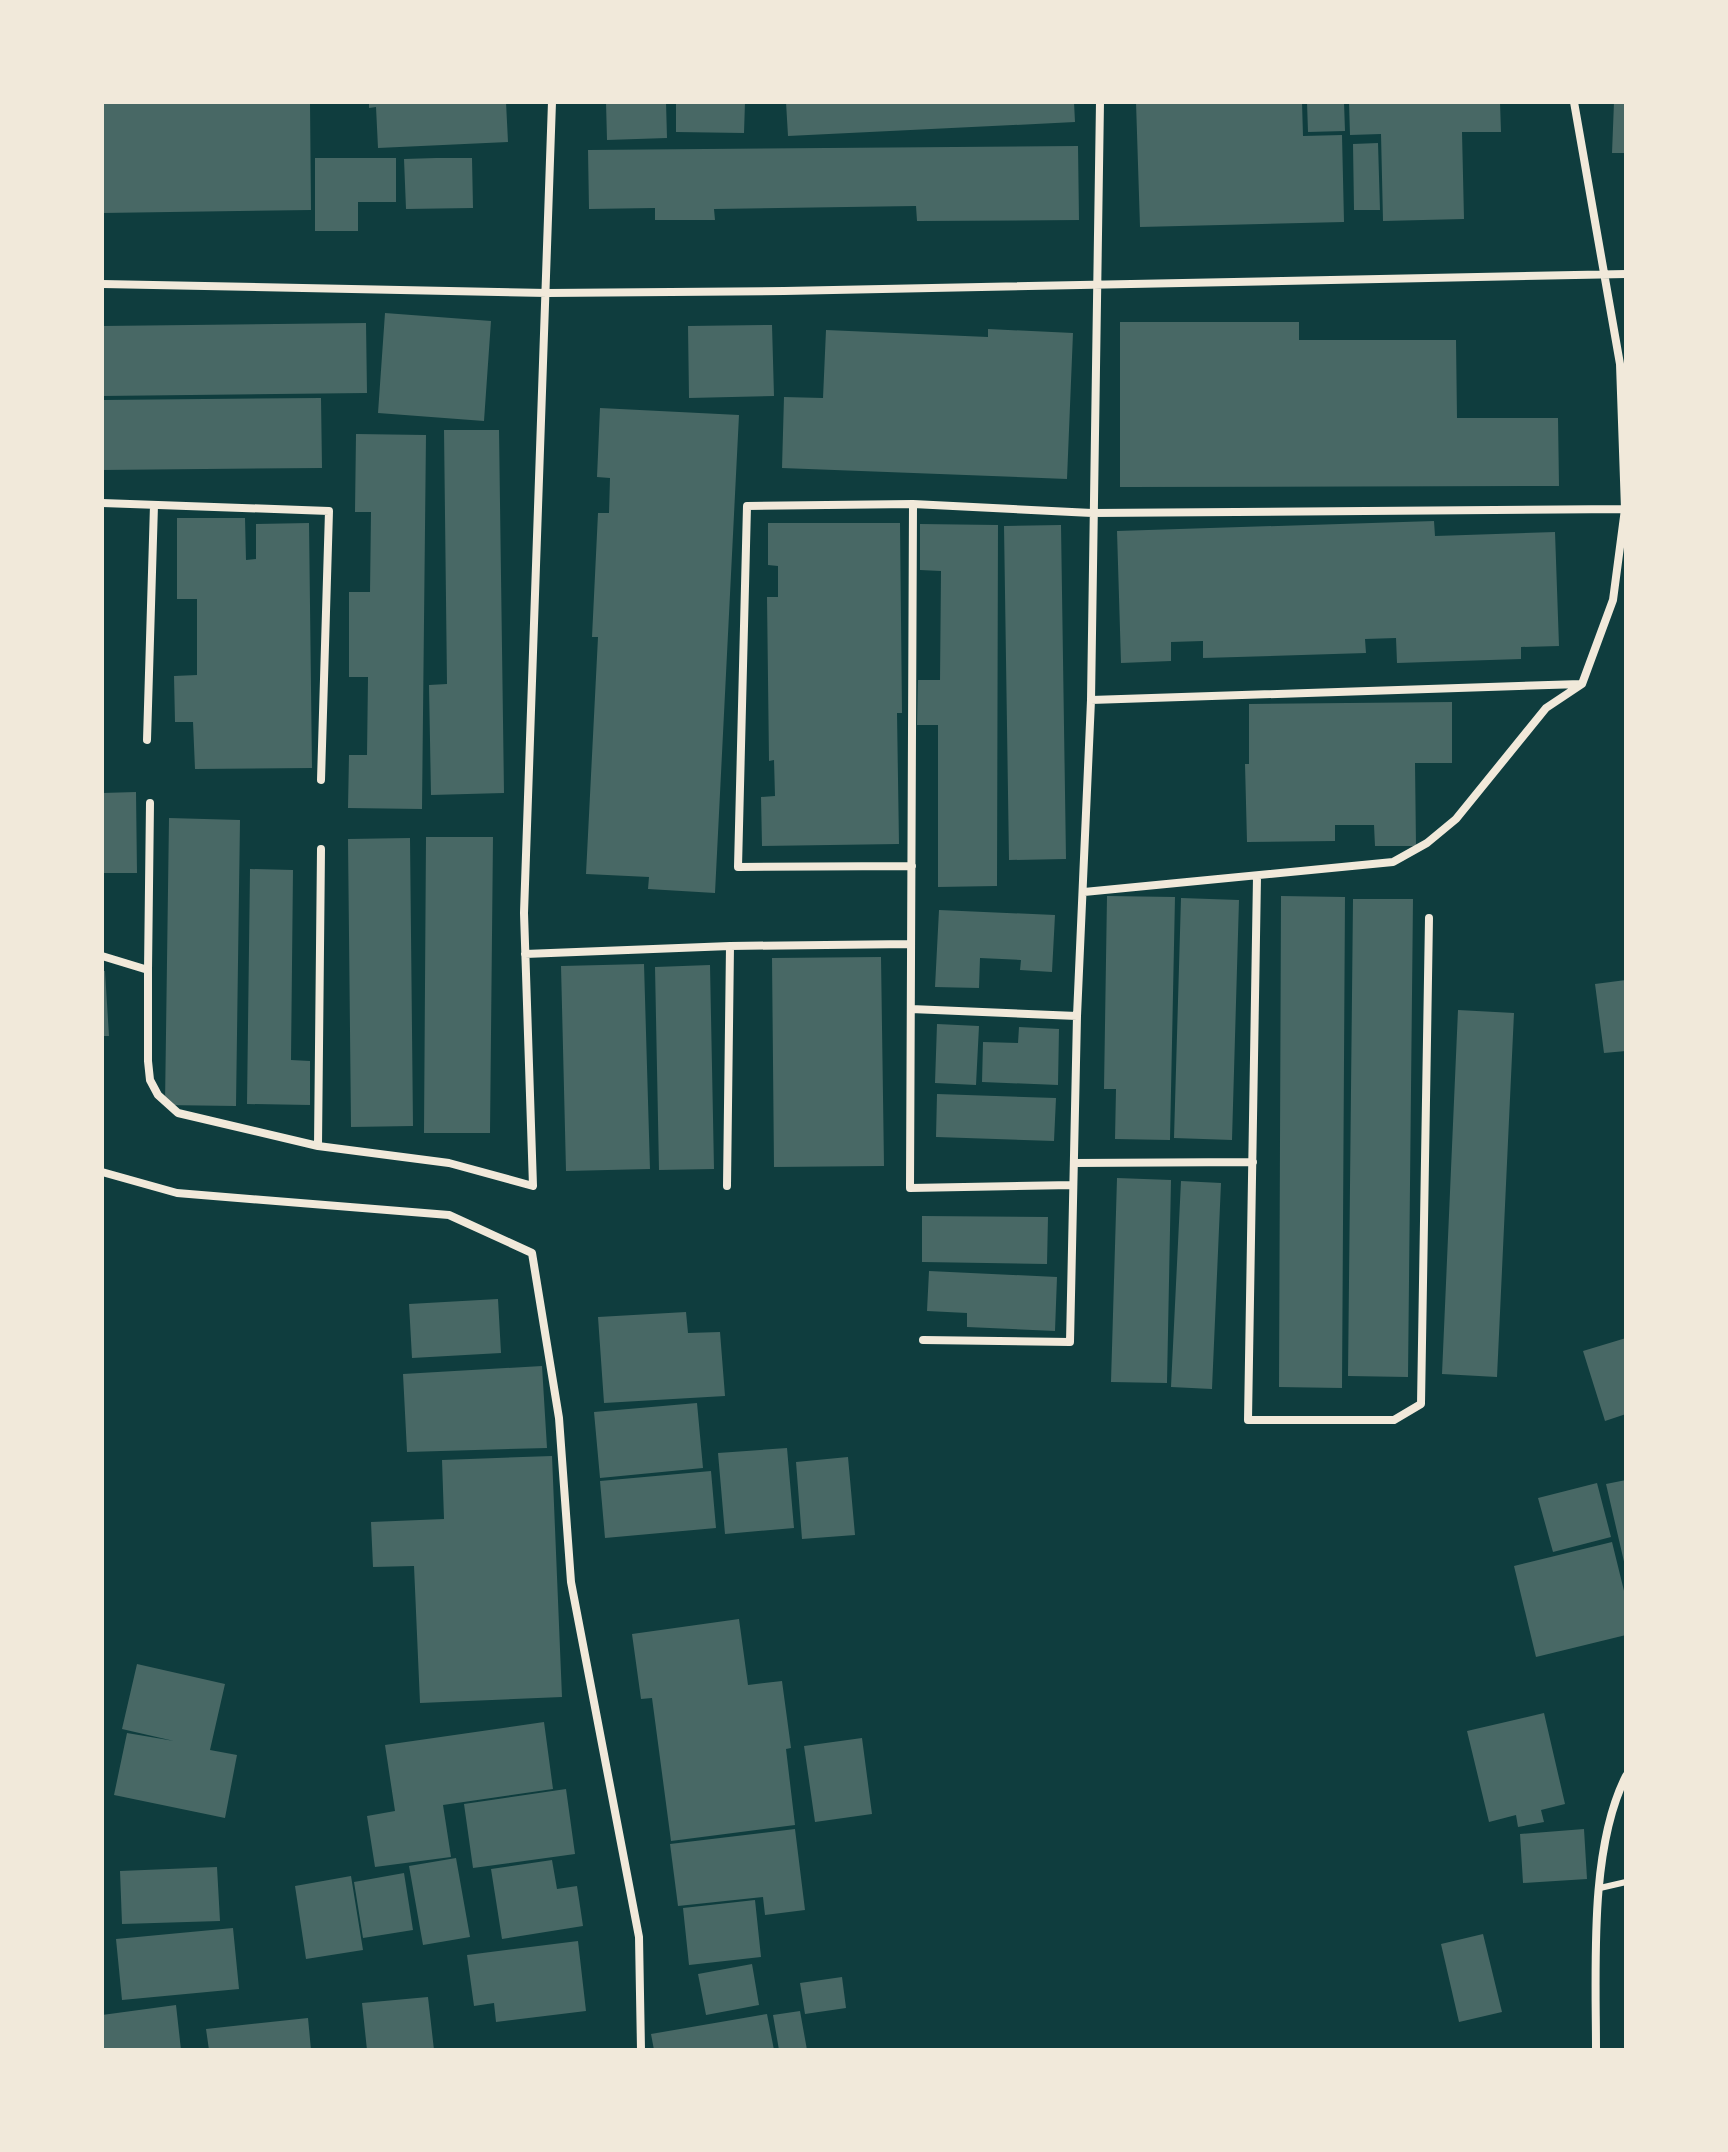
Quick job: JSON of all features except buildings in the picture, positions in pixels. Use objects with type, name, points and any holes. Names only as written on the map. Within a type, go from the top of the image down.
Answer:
[{"type":"street","points":[[150,803],[148,1061],[150,1080],[158,1095],[178,1113],[318,1146],[449,1163],[533,1186],[524,913],[552,102]]},
{"type":"street","points":[[923,1340],[1070,1342],[1077,1016],[1091,700],[1100,102]]},
{"type":"street","points":[[1084,892],[1393,862],[1427,843],[1456,819],[1546,708],[1582,684],[1613,600],[1625,509],[1620,364],[1574,102]]},
{"type":"street","points":[[102,284],[547,293],[1626,274]]},
{"type":"street","points":[[102,503],[329,511],[321,780]]},
{"type":"street","points":[[912,866],[738,867],[747,506],[913,504],[1092,513],[1625,509]]},
{"type":"street","points":[[913,504],[910,1188],[1073,1185]]},
{"type":"street","points":[[147,740],[154,505]]},
{"type":"street","points":[[1091,700],[1582,684]]},
{"type":"street","points":[[318,1146],[321,849]]},
{"type":"street","points":[[1257,877],[1248,1420],[1394,1420],[1421,1404],[1429,918]]},
{"type":"street","points":[[525,954],[730,946],[911,944]]},
{"type":"street","points":[[727,1186],[730,946]]},
{"type":"street","points":[[102,956],[148,970]]},
{"type":"street","points":[[911,1009],[1077,1016]]},
{"type":"street","points":[[1074,1163],[1253,1162]]},
{"type":"street","points":[[102,1172],[177,1193],[449,1215],[532,1253],[559,1418],[571,1582],[639,1937],[641,2050]]},
{"type":"street","points":[[1596,2050],[1600,1888],[1614,1801],[1626,1776]]},
{"type":"lane","points":[[1600,1888],[1626,1882]]}]
